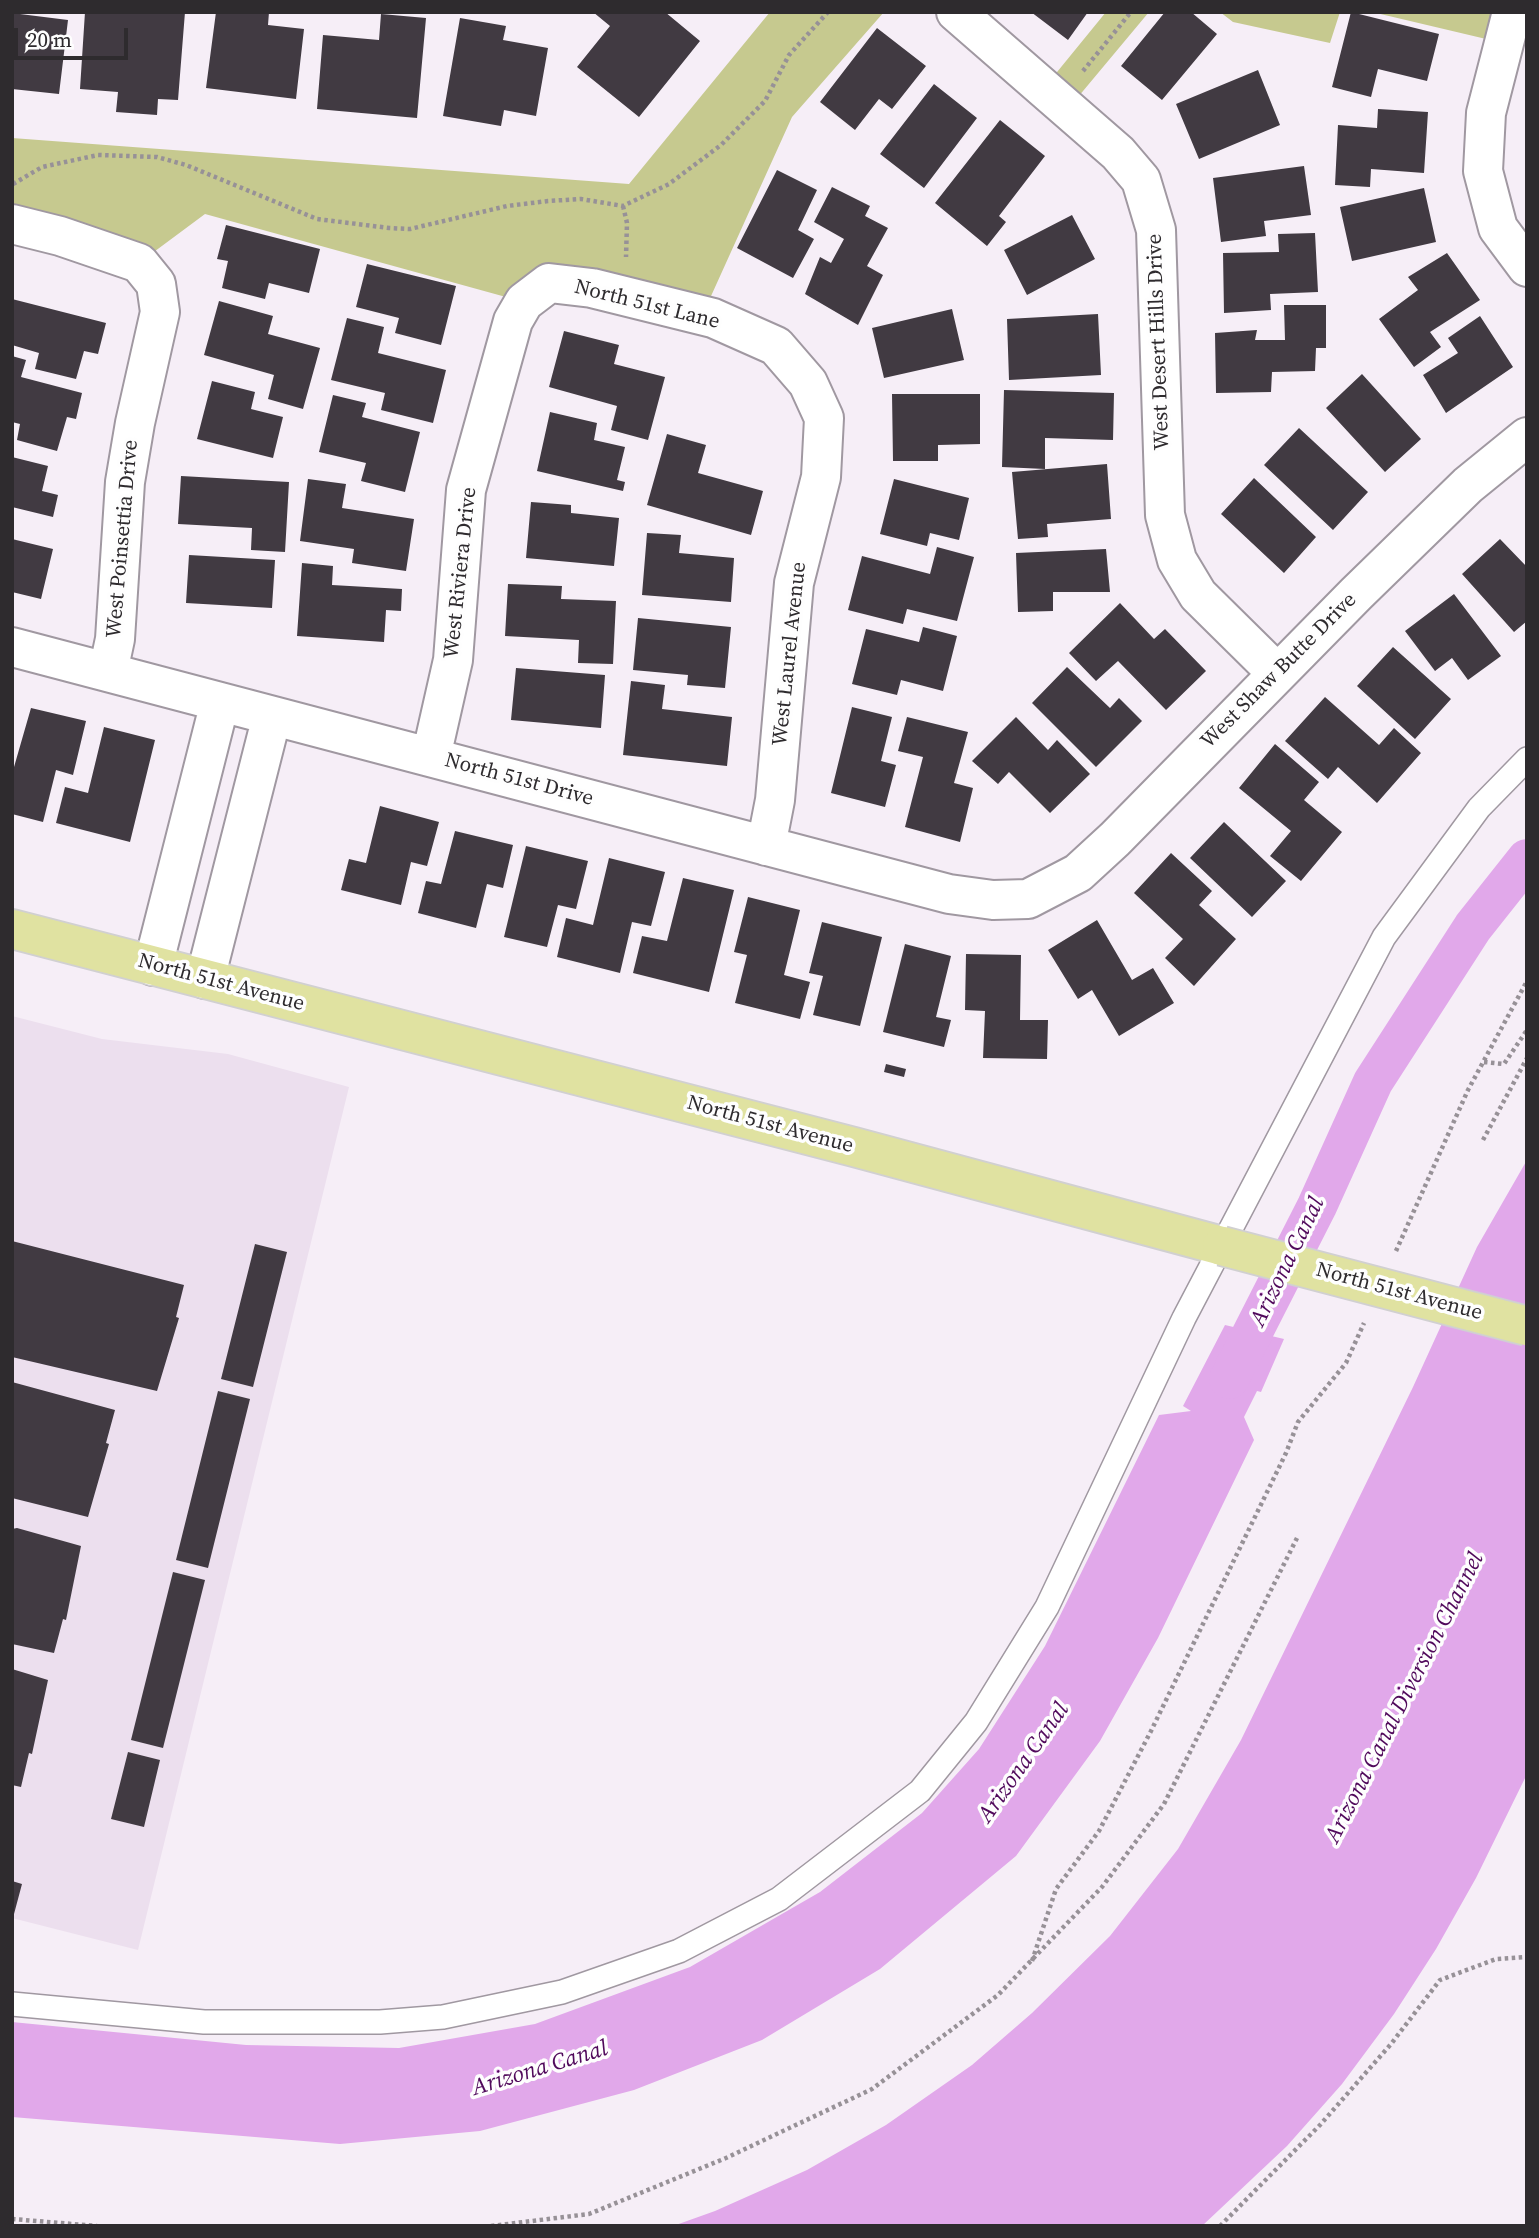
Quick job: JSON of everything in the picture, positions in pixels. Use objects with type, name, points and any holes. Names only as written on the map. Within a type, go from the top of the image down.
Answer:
[{"type":"main road","name":"North 51st Avenue","points":[[12,929],[855,1147],[1527,1326]]},
{"type":"street","name":"West Desert Hills Drive","points":[[956,12],[1118,153],[1141,180],[1156,230],[1165,515],[1177,560],[1198,595],[1278,673]]},
{"type":"street","points":[[1512,12],[1486,113],[1483,171],[1498,228],[1527,267]]},
{"type":"street","name":"West Poinsettia Drive","points":[[12,224],[60,236],[139,263],[156,284],[160,312],[135,423],[125,482],[115,639],[108,672]]},
{"type":"street","name":"North 51st Lane","points":[[549,283],[616,294],[713,318],[776,346],[808,383]]},
{"type":"street","name":"West Riviera Drive","points":[[430,757],[453,660],[467,490],[513,321],[524,302],[549,283]]},
{"type":"street","name":"West Laurel Avenue","points":[[766,846],[775,800],[794,583],[821,477],[824,418],[808,383]]},
{"type":"street","name":"West Shaw Butte Drive","points":[[1028,899],[1078,873],[1115,839],[1468,485],[1527,436]]},
{"type":"street","name":"North 51st Drive","points":[[12,647],[949,894],[993,900],[1028,899]]},
{"type":"street","points":[[153,966],[219,702]]},
{"type":"street","points":[[205,979],[272,716]]},
{"type":"lane","points":[[12,2004],[204,2022],[380,2022],[443,2017],[562,1992],[666,1956],[779,1899],[920,1791],[976,1722],[1047,1607],[1184,1318],[1384,937],[1479,808],[1527,759]]},
{"type":"path","points":[[12,185],[41,167],[98,155],[157,157],[186,164],[317,219],[389,228],[410,229],[507,206],[548,201],[581,199],[622,206],[669,184],[721,145],[765,101],[789,55],[828,12]]},
{"type":"path","points":[[1059,101],[1131,12]]},
{"type":"path","points":[[616,294],[627,255],[627,223],[622,206]]},
{"type":"path","points":[[1391,1262],[1463,1101],[1527,981]]},
{"type":"path","points":[[1484,1062],[1504,1064],[1527,1030]]},
{"type":"path","points":[[1483,1140],[1527,1058]]},
{"type":"path","points":[[1030,1965],[1056,1889],[1099,1830],[1151,1731],[1286,1453],[1298,1422],[1346,1363],[1369,1312]]},
{"type":"path","points":[[491,2226],[589,2214],[726,2158],[872,2089],[998,1995],[1030,1965],[1102,1887],[1164,1804],[1297,1538]]},
{"type":"path","points":[[1220,2226],[1320,2126],[1391,2043],[1440,1980],[1496,1959],[1527,1957]]},
{"type":"path","points":[[12,2219],[97,2226]]},
{"type":"shaded area","points":[[12,1016],[102,1039],[228,1054],[349,1087],[138,1950],[12,1918]]},
{"type":"green space","points":[[770,12],[884,12],[792,117],[702,316],[592,288],[524,302],[205,214],[139,263],[12,224],[12,138],[629,184]]},
{"type":"green space","points":[[1106,12],[1149,12],[1068,109],[1044,88]]},
{"type":"green space","points":[[1220,12],[1340,12],[1330,43],[1233,22]]},
{"type":"green space","points":[[1372,12],[1512,12],[1503,43]]},
{"type":"water","name":"Arizona Canal Diversion Channel","points":[[1527,1160],[1527,1774],[1476,1878],[1436,1949],[1394,2014],[1342,2084],[1287,2146],[1202,2226],[673,2226],[715,2211],[807,2170],[886,2125],[972,2065],[1032,2013],[1110,1936],[1178,1849],[1241,1740],[1413,1387],[1477,1247]]},
{"type":"water","points":[[1225,1325],[1284,1339],[1261,1392],[1257,1391],[1244,1417],[1254,1440],[1158,1638],[1100,1741],[1016,1856],[880,1969],[762,2040],[634,2090],[480,2131],[340,2144],[12,2117],[12,2022],[246,2045],[399,2048],[535,2024],[690,1967],[820,1892],[922,1813],[979,1749],[1045,1646],[1159,1415],[1191,1411],[1183,1406]]},
{"type":"building","points":[[85,12],[185,12],[178,100],[158,99],[157,115],[116,112],[118,92],[80,89]]},
{"type":"building","points":[[216,12],[269,12],[268,25],[304,29],[296,99],[206,88]]},
{"type":"building","points":[[593,12],[665,12],[700,41],[639,117],[577,67],[610,26]]},
{"type":"building","points":[[1031,12],[1088,12],[1068,40]]},
{"type":"building","points":[[1165,12],[1191,12],[1217,34],[1162,100],[1121,66]]},
{"type":"building","points":[[1351,12],[1439,34],[1427,81],[1378,69],[1371,97],[1332,87]]},
{"type":"building","points":[[12,13],[68,20],[59,94],[12,89]]},
{"type":"building","points":[[381,14],[426,18],[417,118],[317,109],[323,35],[379,40]]},
{"type":"building","points":[[460,18],[506,26],[503,40],[548,48],[536,116],[504,110],[501,126],[443,116]]},
{"type":"building","points":[[877,28],[926,66],[892,109],[879,99],[855,130],[820,102]]},
{"type":"building","points":[[1258,70],[1280,125],[1199,159],[1176,104]]},
{"type":"building","points":[[934,84],[977,118],[924,188],[880,154]]},
{"type":"building","points":[[1378,109],[1428,112],[1424,173],[1371,169],[1370,187],[1335,185],[1338,125],[1377,128]]},
{"type":"building","points":[[1000,120],[1045,156],[999,216],[1006,222],[987,246],[935,203]]},
{"type":"building","points":[[1304,166],[1311,215],[1264,221],[1266,236],[1221,242],[1213,178]]},
{"type":"building","points":[[777,170],[817,190],[798,230],[814,239],[793,278],[737,248]]},
{"type":"building","points":[[832,187],[870,206],[865,216],[888,228],[867,266],[883,275],[858,325],[805,294],[820,257],[831,263],[844,239],[814,222]]},
{"type":"building","points":[[1424,188],[1436,242],[1352,261],[1340,207]]},
{"type":"building","points":[[1072,215],[1095,259],[1027,295],[1004,250]]},
{"type":"building","points":[[226,225],[320,249],[309,293],[269,283],[265,299],[222,288],[228,261],[217,259]]},
{"type":"building","points":[[1315,233],[1318,292],[1270,294],[1271,310],[1224,313],[1223,253],[1279,252],[1278,234]]},
{"type":"building","points":[[1447,253],[1480,300],[1430,332],[1441,347],[1414,367],[1379,319],[1418,290],[1408,277]]},
{"type":"building","points":[[367,264],[456,286],[441,345],[395,333],[399,318],[356,307]]},
{"type":"building","points":[[12,299],[106,323],[98,354],[84,351],[76,379],[35,369],[39,353],[12,345]]},
{"type":"building","points":[[219,301],[273,316],[268,334],[320,348],[303,409],[268,399],[274,375],[204,355]]},
{"type":"building","points":[[1284,305],[1326,305],[1326,348],[1316,348],[1315,371],[1272,372],[1271,392],[1216,393],[1215,333],[1257,330],[1255,340],[1285,340]]},
{"type":"building","points":[[952,309],[964,360],[884,378],[872,328]]},
{"type":"building","points":[[1098,314],[1101,375],[1009,380],[1007,319]]},
{"type":"building","points":[[1480,316],[1513,367],[1446,413],[1423,375],[1458,353],[1448,338]]},
{"type":"building","points":[[347,318],[384,327],[378,353],[446,370],[433,423],[381,410],[385,393],[331,380]]},
{"type":"building","points":[[564,331],[619,345],[614,364],[665,377],[648,440],[611,430],[617,406],[549,387]]},
{"type":"building","points":[[12,356],[26,360],[21,377],[82,393],[76,419],[67,417],[57,451],[17,440],[20,424],[12,422]]},
{"type":"building","points":[[1362,374],[1421,439],[1385,472],[1326,408]]},
{"type":"building","points":[[212,381],[255,392],[251,409],[283,417],[273,458],[197,439]]},
{"type":"building","points":[[1004,390],[1114,393],[1113,440],[1045,438],[1045,469],[1002,467]]},
{"type":"building","points":[[892,394],[980,394],[980,444],[938,445],[938,461],[893,461]]},
{"type":"building","points":[[333,395],[366,403],[362,417],[420,432],[405,492],[361,481],[366,463],[319,452]]},
{"type":"building","points":[[550,412],[597,423],[594,440],[625,447],[617,480],[625,482],[623,491],[537,471]]},
{"type":"building","points":[[1299,428],[1368,492],[1333,530],[1264,465]]},
{"type":"building","points":[[667,434],[706,445],[698,473],[763,491],[751,535],[647,505]]},
{"type":"building","points":[[12,457],[48,466],[42,491],[58,495],[53,517],[12,507]]},
{"type":"building","points":[[1107,464],[1111,519],[1047,524],[1048,537],[1018,539],[1012,472]]},
{"type":"building","points":[[181,476],[289,482],[285,552],[251,550],[252,528],[178,524]]},
{"type":"building","points":[[1254,478],[1316,537],[1284,573],[1221,514]]},
{"type":"building","points":[[308,479],[346,484],[342,508],[414,519],[406,571],[352,563],[354,549],[300,541]]},
{"type":"building","points":[[894,479],[969,498],[959,540],[930,533],[927,546],[880,534]]},
{"type":"building","points":[[531,502],[571,505],[571,513],[619,518],[614,566],[526,558]]},
{"type":"building","points":[[647,533],[681,535],[679,553],[734,558],[731,602],[642,595]]},
{"type":"building","points":[[12,539],[53,549],[41,599],[12,592]]},
{"type":"building","points":[[1500,539],[1527,567],[1527,621],[1514,632],[1462,574]]},
{"type":"building","points":[[937,547],[974,557],[957,621],[907,609],[903,624],[848,610],[862,556],[930,574]]},
{"type":"building","points":[[1106,549],[1110,592],[1053,592],[1053,611],[1018,612],[1016,553]]},
{"type":"building","points":[[189,555],[275,560],[272,608],[186,603]]},
{"type":"building","points":[[302,563],[333,566],[332,585],[402,589],[401,611],[386,610],[384,642],[297,636]]},
{"type":"building","points":[[508,584],[562,586],[561,599],[616,601],[613,664],[578,663],[579,640],[505,636]]},
{"type":"building","points":[[1454,594],[1501,656],[1468,680],[1452,658],[1435,671],[1405,631]]},
{"type":"building","points":[[1120,603],[1154,639],[1165,629],[1206,671],[1166,710],[1118,661],[1096,681],[1069,653]]},
{"type":"building","points":[[638,618],[731,627],[725,688],[687,685],[688,675],[633,670]]},
{"type":"building","points":[[923,627],[957,636],[943,691],[901,680],[897,695],[852,684],[866,629],[919,642]]},
{"type":"building","points":[[1393,647],[1451,699],[1415,739],[1357,686]]},
{"type":"building","points":[[1067,667],[1110,708],[1119,698],[1142,721],[1096,767],[1032,703]]},
{"type":"building","points":[[516,668],[605,675],[601,728],[511,720]]},
{"type":"building","points":[[631,681],[665,685],[662,709],[732,717],[727,766],[623,755]]},
{"type":"building","points":[[1325,697],[1379,745],[1394,728],[1421,753],[1377,803],[1338,767],[1328,779],[1285,741]]},
{"type":"building","points":[[852,707],[892,717],[881,761],[896,765],[885,807],[831,793]]},
{"type":"building","points":[[31,708],[86,721],[73,775],[56,770],[43,822],[12,814],[12,774]]},
{"type":"building","points":[[907,717],[968,732],[954,783],[973,788],[960,842],[905,827],[923,757],[898,751]]},
{"type":"building","points":[[1016,717],[1048,750],[1057,740],[1090,774],[1050,813],[1009,772],[998,784],[972,761]]},
{"type":"building","points":[[104,727],[155,740],[130,842],[56,823],[65,787],[88,793]]},
{"type":"building","points":[[1275,744],[1319,782],[1304,800],[1342,832],[1301,881],[1270,856],[1291,831],[1239,788]]},
{"type":"building","points":[[380,806],[439,822],[427,866],[411,862],[401,905],[341,890],[349,859],[366,863]]},
{"type":"building","points":[[1224,822],[1286,881],[1252,917],[1190,858]]},
{"type":"building","points":[[455,831],[513,845],[503,888],[487,884],[476,928],[418,913],[426,881],[441,884]]},
{"type":"building","points":[[526,846],[588,861],[576,909],[558,905],[547,947],[504,937]]},
{"type":"building","points":[[1171,853],[1212,891],[1199,905],[1236,939],[1194,986],[1165,958],[1183,939],[1134,893]]},
{"type":"building","points":[[609,858],[665,872],[651,926],[632,922],[620,973],[557,957],[566,918],[593,925]]},
{"type":"building","points":[[683,878],[734,890],[709,992],[633,973],[642,936],[667,941]]},
{"type":"building","points":[[748,897],[800,910],[784,975],[810,982],[800,1019],[735,1003],[747,955],[734,952]]},
{"type":"building","points":[[1097,920],[1132,980],[1153,968],[1174,1003],[1119,1036],[1092,990],[1078,999],[1048,950]]},
{"type":"building","points":[[822,922],[882,937],[860,1026],[813,1015],[823,976],[809,973]]},
{"type":"building","points":[[905,944],[951,956],[936,1017],[951,1020],[944,1047],[883,1032]]},
{"type":"building","points":[[966,954],[1021,955],[1020,1020],[1048,1020],[1047,1059],[983,1058],[985,1011],[965,1010]]},
{"type":"building","points":[[886,1064],[906,1069],[904,1077],[884,1072]]},
{"type":"building","points":[[12,1241],[184,1285],[176,1317],[179,1318],[157,1391],[12,1357]]},
{"type":"building","points":[[255,1244],[287,1252],[253,1387],[221,1379]]},
{"type":"building","points":[[12,1382],[115,1410],[106,1443],[109,1444],[88,1517],[12,1498]]},
{"type":"building","points":[[218,1391],[250,1399],[208,1568],[176,1560]]},
{"type":"building","points":[[17,1528],[81,1546],[66,1620],[63,1619],[54,1653],[12,1644],[12,1529]]},
{"type":"building","points":[[173,1572],[205,1580],[163,1748],[131,1740]]},
{"type":"building","points":[[12,1669],[48,1680],[32,1754],[29,1753],[21,1787],[12,1785]]},
{"type":"building","points":[[128,1752],[160,1760],[144,1827],[111,1819]]},
{"type":"building","points":[[12,1881],[22,1884],[14,1914],[12,1913]]},
{"type":"waterway","name":"Arizona Canal","points":[[1229,1379],[1317,1206],[1373,1082],[1473,927],[1527,859]]}]
